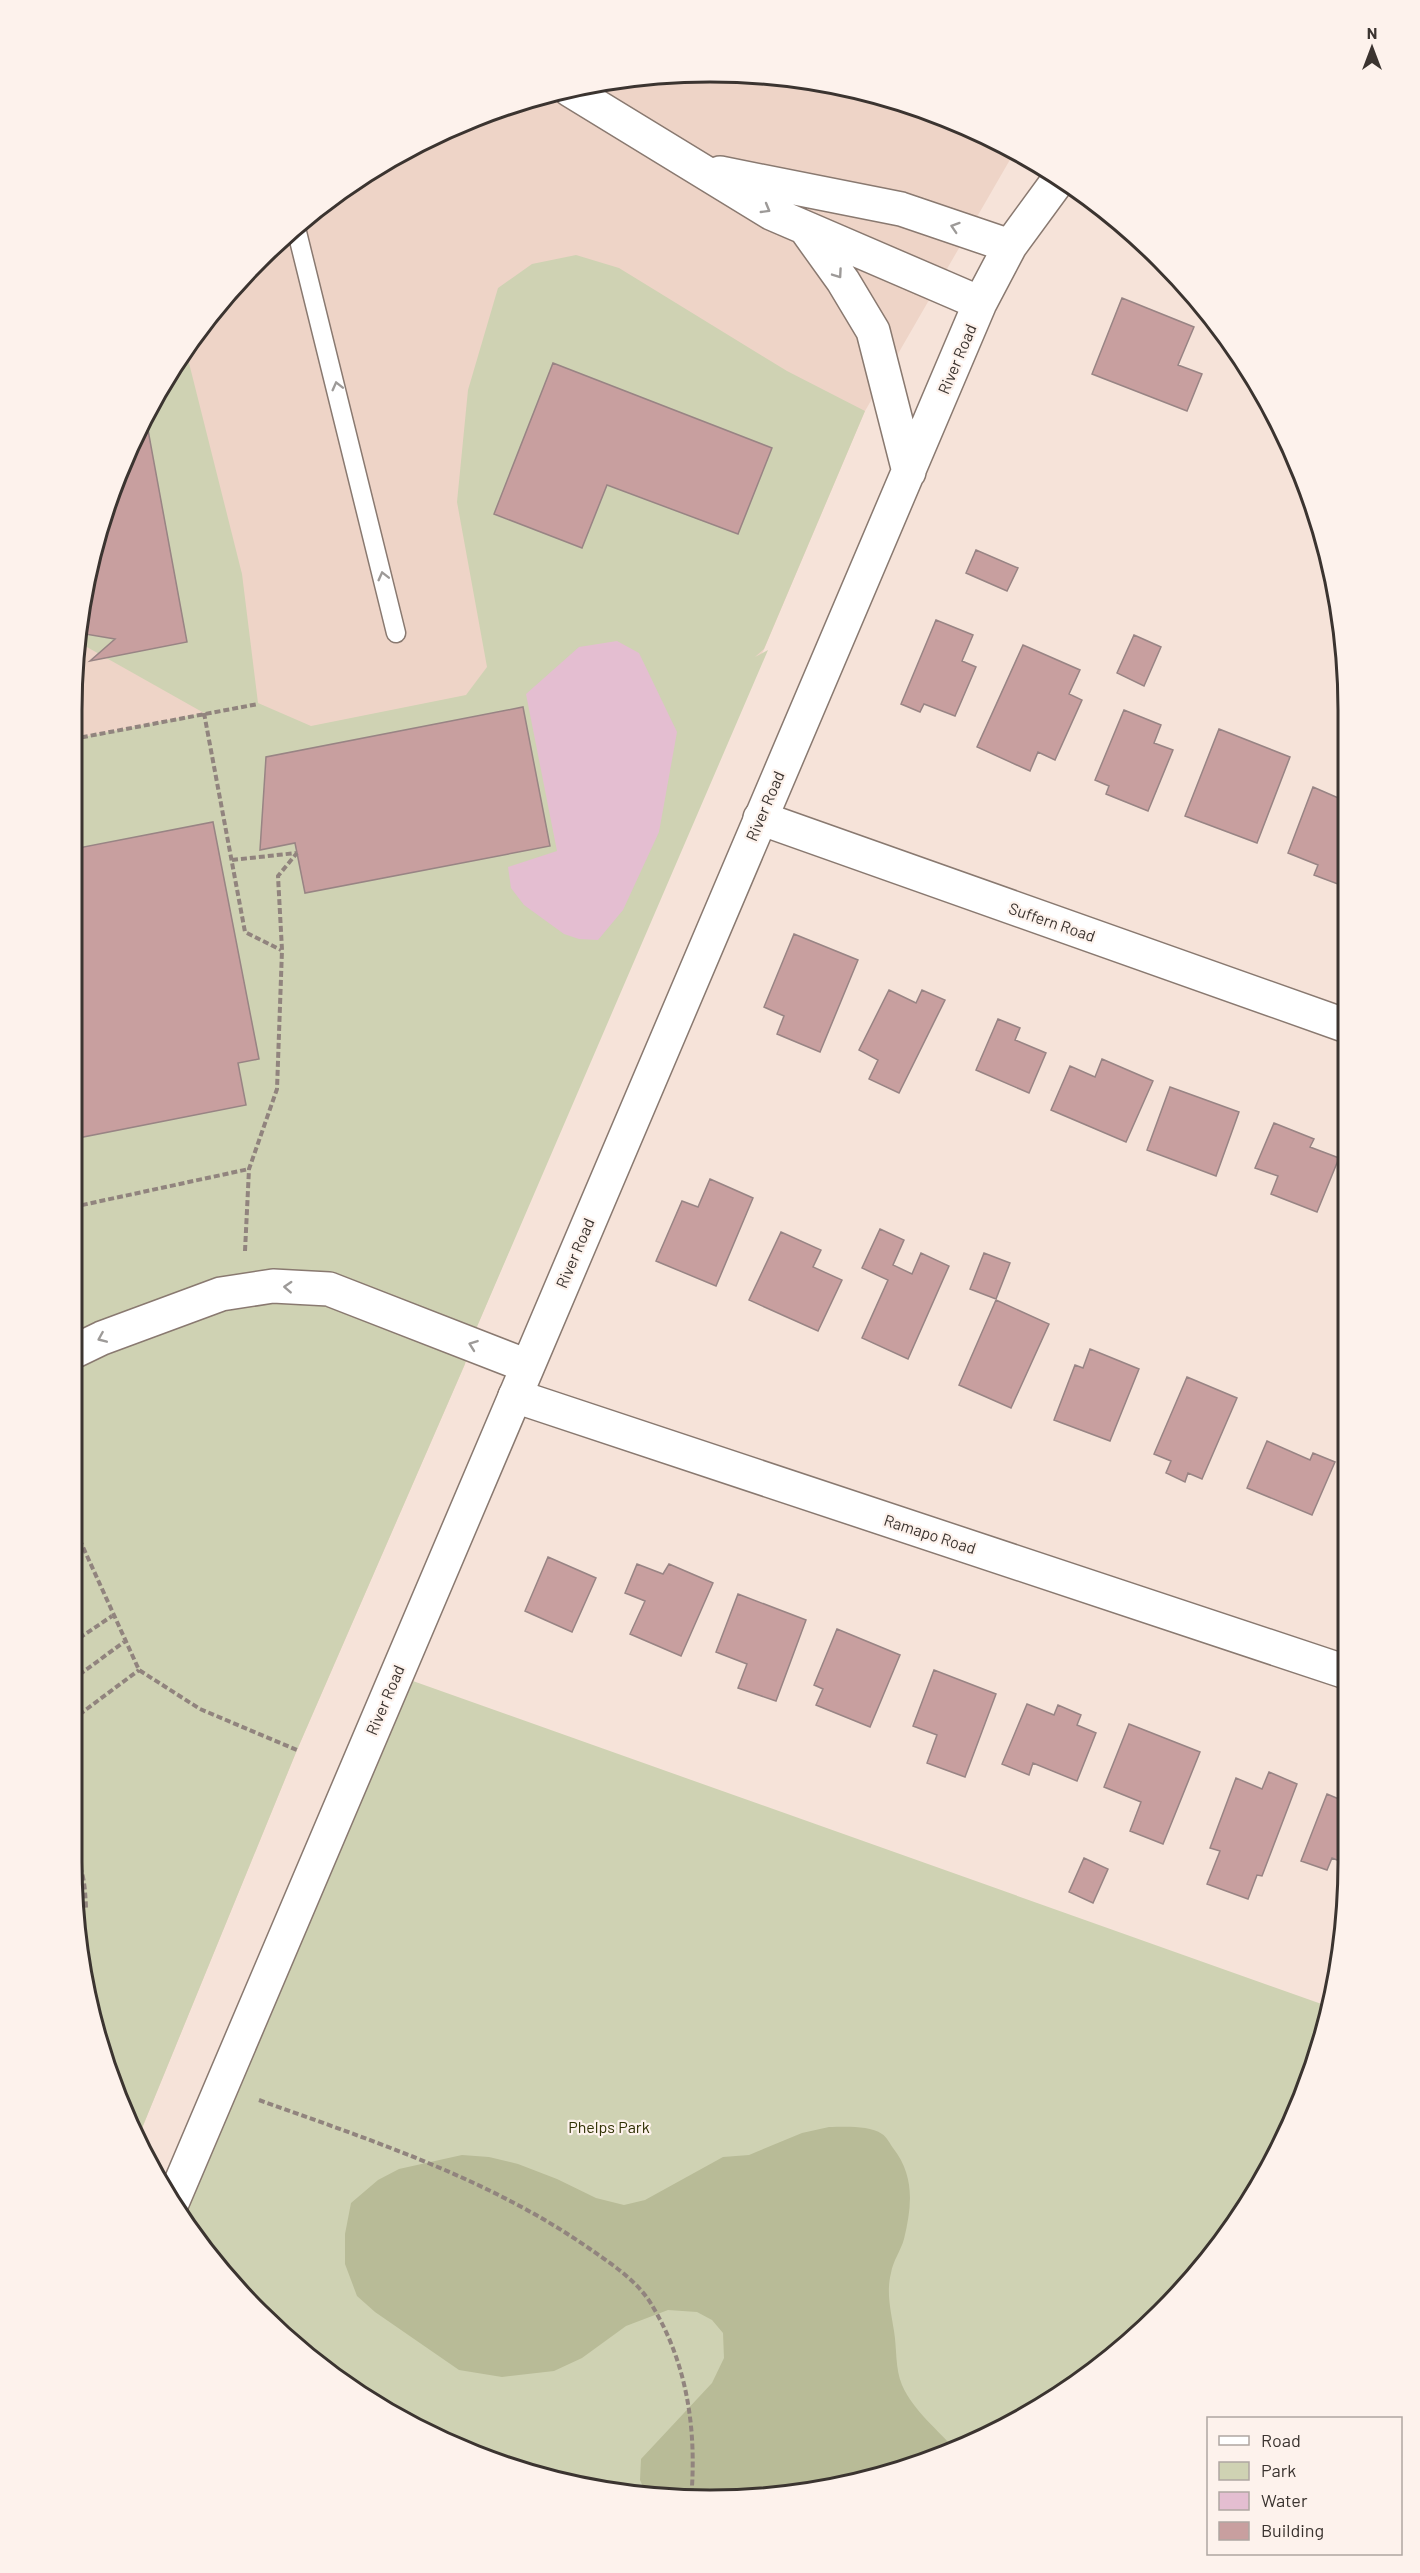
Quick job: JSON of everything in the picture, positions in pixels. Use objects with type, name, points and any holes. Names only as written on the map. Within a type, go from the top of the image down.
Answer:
[{"type":"main road","name":"River Road","points":[[581,97],[771,213],[980,303]]},
{"type":"main road","name":"River Road","points":[[698,168],[901,209],[1010,246]]},
{"type":"main road","name":"River Road","points":[[176,2193],[980,303],[1010,246],[1054,185]]},
{"type":"main road","points":[[804,226],[843,281],[873,331],[909,472]]},
{"type":"main road","name":"Suffern Road","points":[[760,818],[1338,1023]]},
{"type":"main road","points":[[82,1348],[220,1294],[273,1286],[329,1289],[527,1366]]},
{"type":"main road","name":"Ramapo Road","points":[[514,1396],[1338,1669]]},
{"type":"lane","points":[[298,236],[396,633]]},
{"type":"path","points":[[82,737],[258,704]]},
{"type":"path","points":[[204,714],[245,932],[282,950]]},
{"type":"path","points":[[232,860],[297,853],[278,876],[282,950],[277,1089],[249,1169],[245,1259]]},
{"type":"path","points":[[82,1205],[249,1169]]},
{"type":"path","points":[[82,1546],[112,1616],[139,1670],[200,1709],[297,1750]]},
{"type":"path","points":[[82,1636],[112,1616]]},
{"type":"path","points":[[82,1673],[124,1642]]},
{"type":"path","points":[[82,1713],[139,1670]]},
{"type":"path","points":[[82,1873],[85,1909]]},
{"type":"path","points":[[221,2087],[371,2140],[520,2205],[622,2271],[653,2305],[674,2348],[689,2395],[694,2466],[692,2490]]},
{"type":"shaded area","points":[[710,82],[792,88],[832,95],[872,104],[950,130],[1010,159],[865,411],[470,1343],[465,1364],[297,1750],[142,2129],[116,2065],[95,1985],[88,1945],[82,1863],[82,710],[88,628],[95,588],[104,548],[130,470],[147,432],[188,361],[238,296],[266,266],[296,238],[361,188],[432,147],[470,130],[548,104],[588,95],[628,88]]},
{"type":"green space","points":[[576,255],[619,268],[787,371],[865,411],[764,649],[755,657],[768,650],[470,1343],[465,1364],[297,1750],[142,2129],[116,2065],[95,1985],[88,1945],[82,1863],[82,737],[204,713],[86,647],[87,634],[115,639],[187,642],[148,430],[188,360],[242,574],[258,703],[311,726],[466,695],[487,667],[457,502],[468,390],[498,288],[532,264]]},
{"type":"green space","name":"Phelps Park","points":[[396,1675],[1321,2004],[1304,2065],[1290,2103],[1253,2177],[1232,2212],[1182,2277],[1124,2335],[1059,2385],[988,2426],[912,2457],[872,2469],[792,2485],[710,2490],[628,2485],[548,2469],[508,2457],[432,2426],[361,2385],[296,2335],[238,2277],[212,2245],[176,2193]]},
{"type":"green space","points":[[829,2127],[863,2128],[877,2131],[887,2139],[905,2169],[910,2192],[909,2215],[904,2239],[892,2269],[889,2288],[898,2372],[902,2385],[913,2404],[949,2443],[872,2469],[792,2485],[710,2490],[643,2486],[640,2480],[641,2459],[712,2383],[724,2358],[723,2333],[712,2320],[697,2312],[668,2310],[626,2326],[582,2358],[554,2371],[502,2377],[459,2370],[375,2312],[357,2296],[345,2264],[345,2234],[351,2203],[378,2180],[399,2169],[462,2155],[489,2157],[518,2164],[557,2179],[596,2198],[624,2205],[645,2200],[723,2157],[749,2155],[802,2133]]},
{"type":"water","points":[[617,641],[639,653],[677,732],[659,832],[623,910],[598,940],[579,939],[564,934],[524,905],[511,888],[508,867],[557,851],[526,694],[579,647]]},
{"type":"building","points":[[1122,298],[1194,327],[1178,365],[1202,374],[1187,411],[1092,374]]},
{"type":"building","points":[[553,363],[772,448],[738,534],[607,485],[582,548],[494,514]]},
{"type":"building","points":[[148,430],[187,642],[90,661],[115,639],[87,634],[88,628],[104,548],[116,508]]},
{"type":"building","points":[[976,550],[1018,568],[1007,591],[966,573]]},
{"type":"building","points":[[936,620],[973,635],[962,661],[976,667],[955,716],[924,704],[920,712],[901,704]]},
{"type":"building","points":[[1134,635],[1161,647],[1144,686],[1117,673]]},
{"type":"building","points":[[1023,645],[1080,670],[1069,694],[1082,700],[1055,760],[1038,752],[1030,771],[977,747]]},
{"type":"building","points":[[523,707],[550,846],[305,893],[295,843],[260,850],[266,757]]},
{"type":"building","points":[[1124,710],[1161,725],[1154,743],[1173,750],[1148,811],[1106,794],[1109,786],[1095,780]]},
{"type":"building","points":[[1219,729],[1290,757],[1257,843],[1185,816]]},
{"type":"building","points":[[1313,787],[1338,798],[1338,884],[1314,875],[1318,865],[1288,853]]},
{"type":"building","points":[[213,822],[259,1059],[238,1063],[246,1105],[82,1137],[82,847]]},
{"type":"building","points":[[794,934],[858,960],[820,1052],[777,1034],[784,1016],[764,1007]]},
{"type":"building","points":[[889,990],[916,1003],[922,990],[945,1000],[899,1093],[869,1079],[878,1060],[859,1050]]},
{"type":"building","points":[[998,1019],[1020,1028],[1015,1040],[1046,1053],[1029,1093],[976,1070]]},
{"type":"building","points":[[1102,1059],[1153,1081],[1126,1142],[1051,1110],[1070,1066],[1095,1077]]},
{"type":"building","points":[[1170,1087],[1239,1112],[1216,1176],[1147,1150]]},
{"type":"building","points":[[1274,1123],[1314,1139],[1310,1147],[1338,1158],[1317,1212],[1271,1194],[1278,1176],[1255,1168]]},
{"type":"building","points":[[710,1179],[753,1198],[716,1286],[656,1261],[682,1201],[698,1207]]},
{"type":"building","points":[[880,1229],[904,1240],[893,1265],[912,1274],[921,1253],[949,1266],[908,1359],[862,1338],[888,1280],[862,1268]]},
{"type":"building","points":[[781,1232],[821,1250],[813,1267],[842,1280],[818,1331],[749,1300]]},
{"type":"building","points":[[984,1253],[1010,1263],[996,1299],[970,1289]]},
{"type":"building","points":[[996,1300],[1049,1324],[1011,1408],[959,1385]]},
{"type":"building","points":[[1090,1349],[1139,1369],[1110,1441],[1054,1420],[1075,1365],[1083,1368]]},
{"type":"building","points":[[1187,1377],[1237,1398],[1202,1479],[1188,1473],[1185,1482],[1166,1473],[1171,1461],[1154,1454]]},
{"type":"building","points":[[1267,1441],[1310,1460],[1313,1453],[1335,1462],[1312,1515],[1247,1488]]},
{"type":"building","points":[[548,1557],[596,1578],[572,1632],[525,1611]]},
{"type":"building","points":[[637,1564],[663,1574],[669,1564],[713,1583],[681,1656],[630,1634],[645,1601],[625,1593]]},
{"type":"building","points":[[738,1594],[806,1620],[776,1701],[738,1688],[747,1664],[716,1652]]},
{"type":"building","points":[[837,1629],[900,1655],[870,1727],[816,1705],[823,1689],[814,1685]]},
{"type":"building","points":[[934,1670],[996,1694],[965,1777],[927,1763],[937,1735],[913,1726]]},
{"type":"building","points":[[1027,1704],[1054,1715],[1058,1705],[1081,1715],[1077,1725],[1096,1733],[1077,1781],[1033,1763],[1029,1775],[1002,1764]]},
{"type":"building","points":[[1129,1724],[1200,1752],[1163,1844],[1130,1831],[1141,1802],[1104,1787]]},
{"type":"building","points":[[1269,1772],[1297,1784],[1262,1876],[1257,1875],[1248,1899],[1207,1884],[1220,1851],[1210,1848],[1236,1778],[1262,1789]]},
{"type":"building","points":[[1327,1794],[1338,1799],[1338,1860],[1332,1858],[1327,1870],[1301,1861]]},
{"type":"building","points":[[1084,1858],[1108,1869],[1093,1903],[1069,1892]]}]
